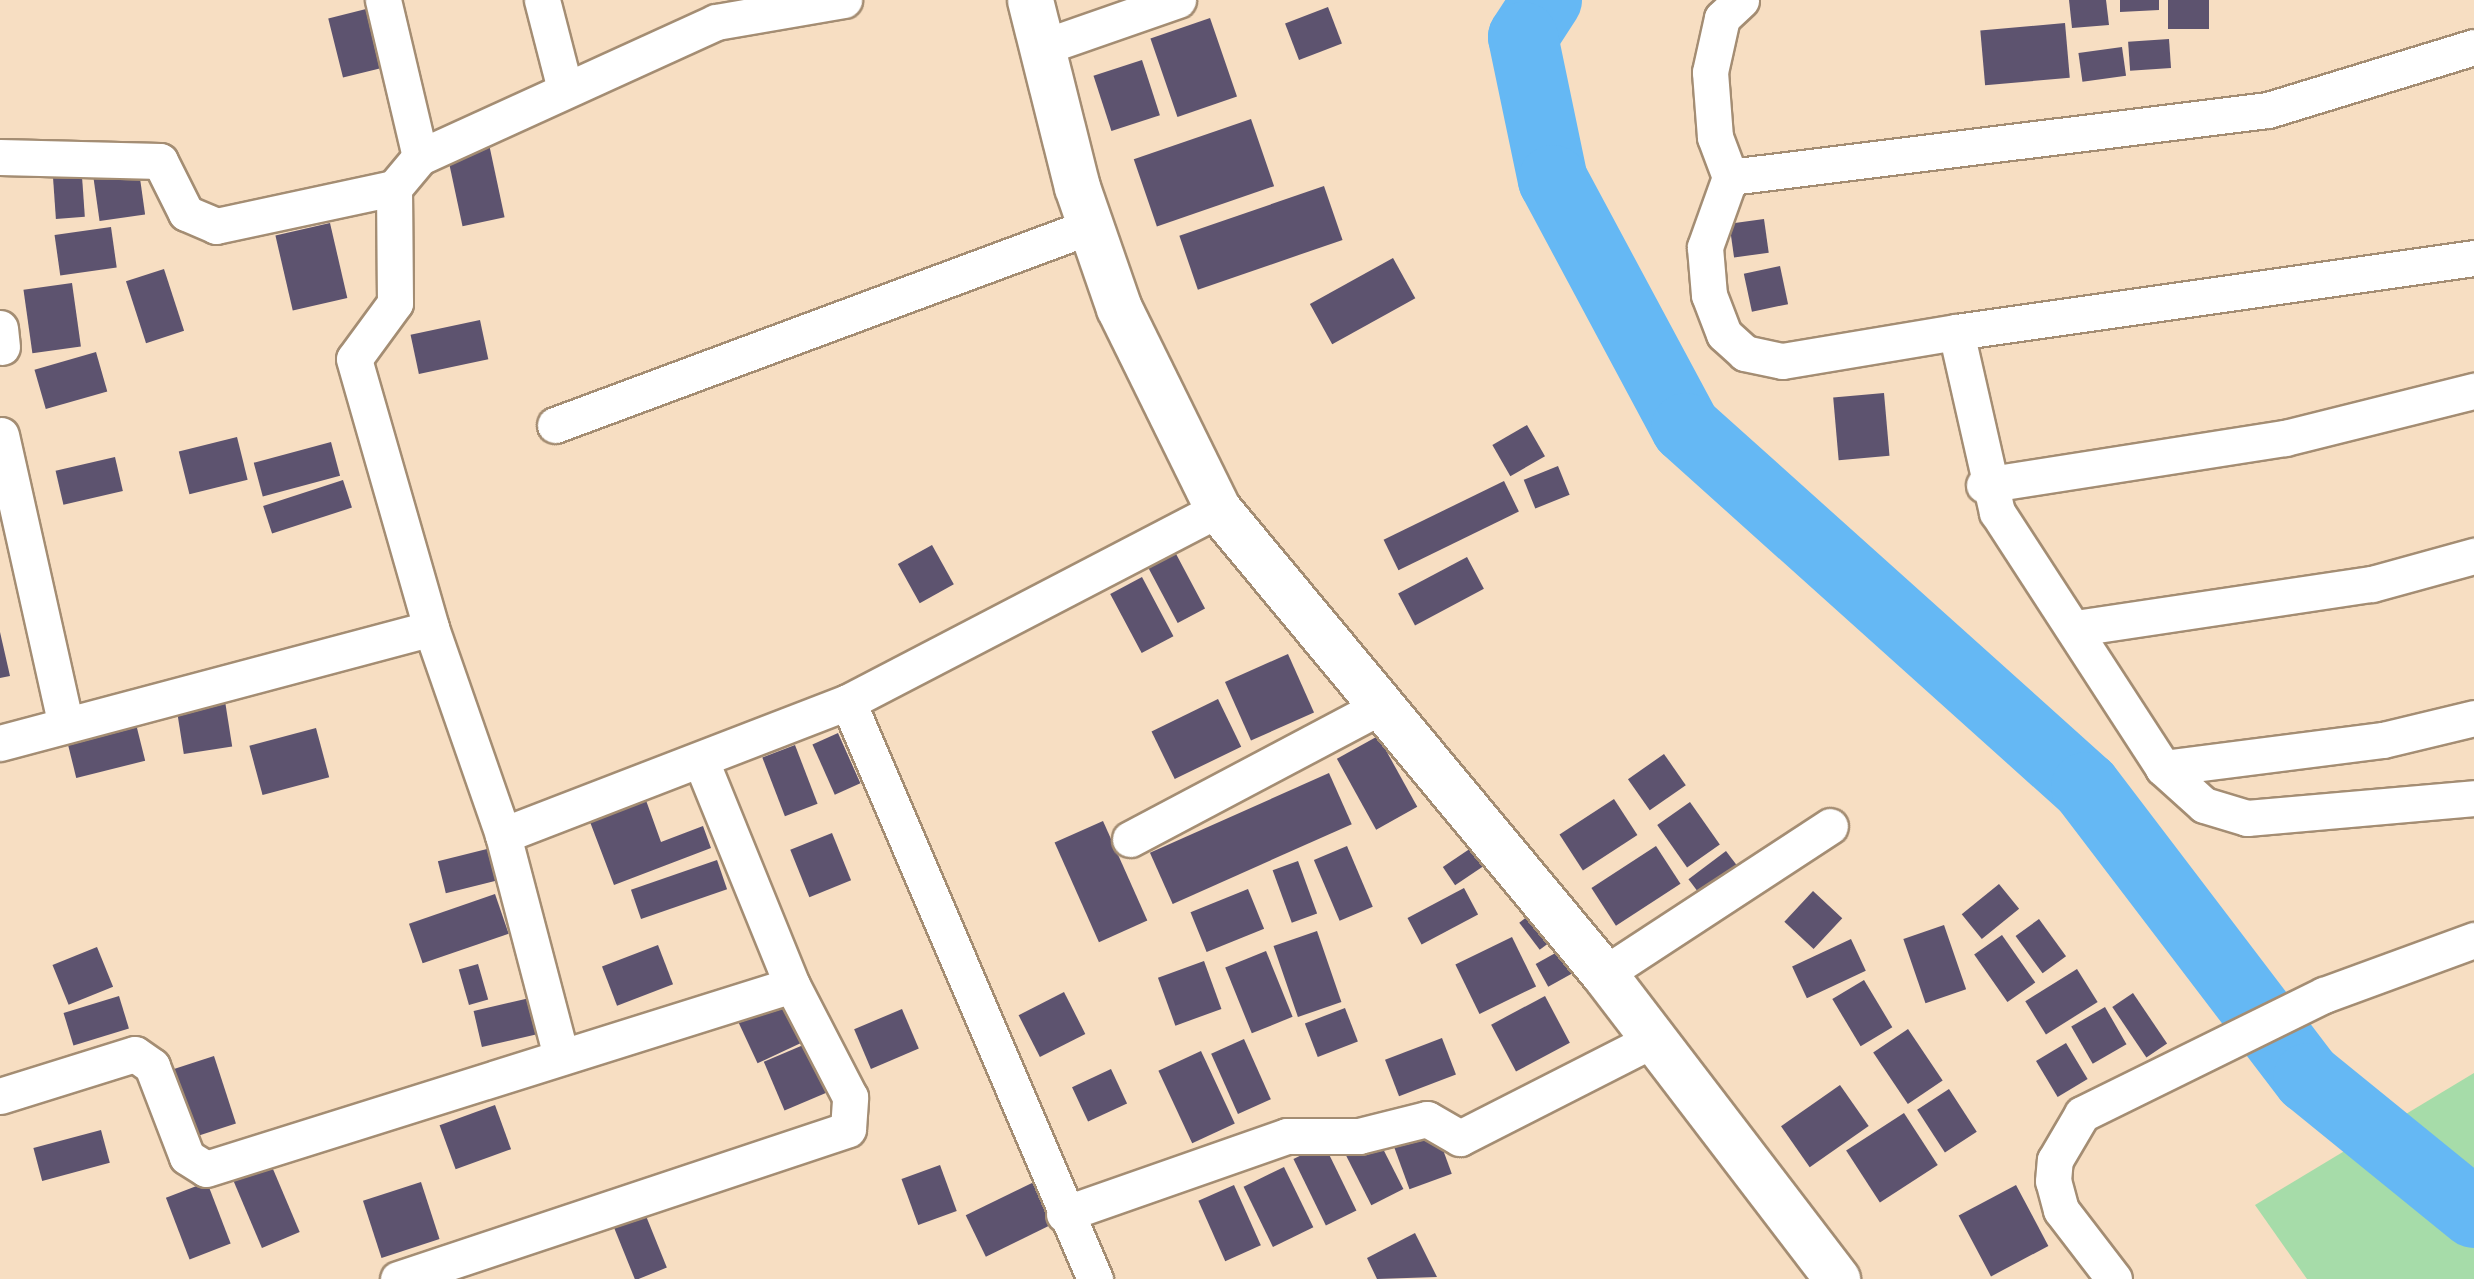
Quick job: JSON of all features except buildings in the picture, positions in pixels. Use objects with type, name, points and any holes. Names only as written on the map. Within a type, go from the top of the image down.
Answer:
[{"type":"street","points":[[384,0],[420,157]]},
{"type":"street","points":[[542,0],[565,89]]},
{"type":"street","points":[[0,157],[160,160],[204,227],[394,188],[420,157],[716,22],[844,0]]},
{"type":"street","points":[[1030,0],[1091,226],[1120,308],[1218,509],[1604,974],[1650,1041],[1837,1279]]},
{"type":"street","points":[[1043,47],[1178,0]]},
{"type":"street","points":[[1741,0],[1722,18],[1710,72],[1715,138],[1730,177],[1705,247],[1709,295],[1724,334],[1744,353],[1782,360],[2474,258]]},
{"type":"street","points":[[1730,177],[2268,110],[2474,47]]},
{"type":"street","points":[[394,188],[395,303],[354,359],[431,628],[503,835],[561,1056]]},
{"type":"street","points":[[554,425],[1091,226]]},
{"type":"street","points":[[1956,332],[1984,485],[2163,768],[2204,806],[2247,818],[2474,798]]},
{"type":"street","points":[[1984,485],[2285,438],[2474,391]]},
{"type":"street","points":[[2,435],[66,725]]},
{"type":"street","points":[[503,835],[702,763],[848,702],[1218,509]]},
{"type":"street","points":[[2076,628],[2372,584],[2474,556]]},
{"type":"street","points":[[0,743],[431,628]]},
{"type":"street","points":[[848,702],[1095,1279]]},
{"type":"street","points":[[1130,839],[1381,706]]},
{"type":"street","points":[[2163,768],[2383,740],[2474,718]]},
{"type":"street","points":[[398,1279],[848,1129],[850,1097],[792,985],[702,763]]},
{"type":"street","points":[[1604,974],[1830,826]]},
{"type":"street","points":[[2114,1279],[2062,1210],[2054,1181],[2055,1160],[2082,1114],[2324,995],[2474,940]]},
{"type":"street","points":[[0,1096],[135,1054],[152,1066],[187,1157],[206,1170],[792,985]]},
{"type":"street","points":[[1064,1214],[1288,1136],[1359,1136],[1427,1119],[1460,1138],[1650,1041]]},
{"type":"green space","points":[[2474,1073],[2474,1279],[2307,1279],[2255,1205]]},
{"type":"waterway","points":[[1547,0],[1523,37],[1553,180],[1686,428],[2086,787],[2308,1078],[2474,1213]]}]
